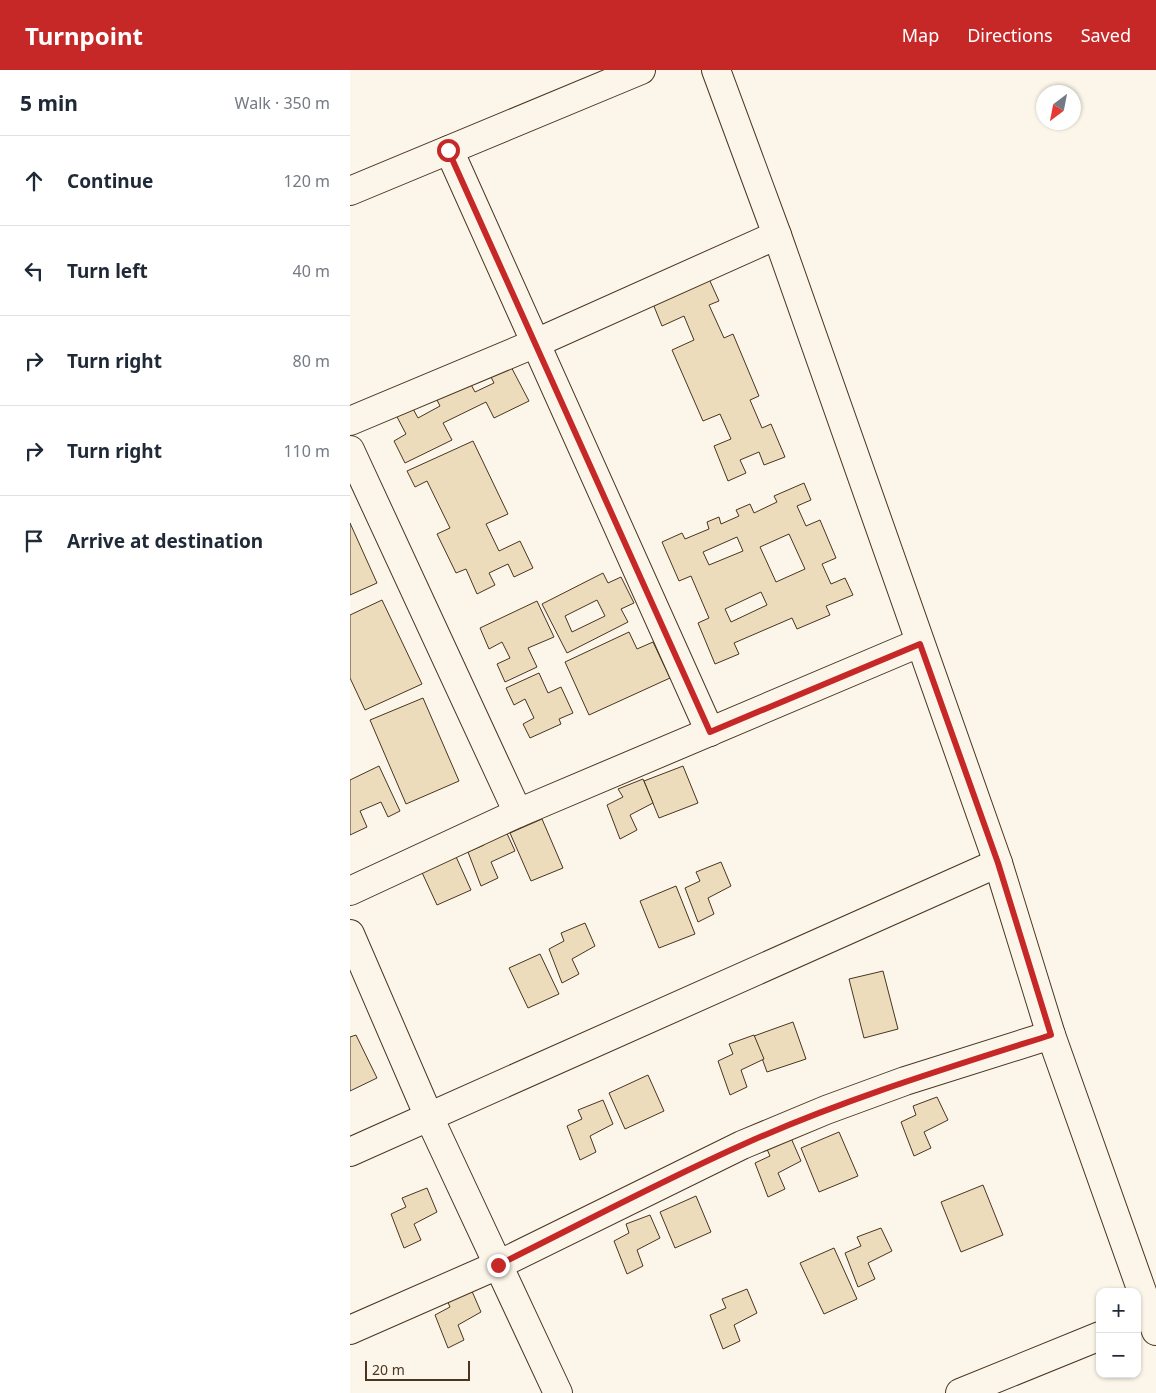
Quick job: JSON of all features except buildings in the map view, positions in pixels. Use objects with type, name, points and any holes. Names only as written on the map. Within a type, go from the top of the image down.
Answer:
[{"type":"street","points":[[350,191],[641,70]]},
{"type":"street","points":[[716,70],[777,235],[998,863],[1051,1035],[1148,1322]]},
{"type":"street","points":[[448,150],[710,732]]},
{"type":"street","points":[[350,421],[536,343],[777,235]]},
{"type":"street","points":[[350,450],[518,813]]},
{"type":"street","points":[[350,891],[518,813],[920,644]]},
{"type":"street","points":[[350,1152],[998,863]]},
{"type":"street","points":[[350,934],[429,1117],[558,1393]]},
{"type":"street","points":[[350,1330],[498,1265],[742,1145],[801,1120],[905,1081],[1051,1035]]},
{"type":"street","points":[[960,1393],[1096,1338]]},
{"type":"route","points":[[448,150],[710,732],[920,644],[998,863],[1051,1035],[905,1081],[826,1110],[742,1145],[498,1265]]}]
